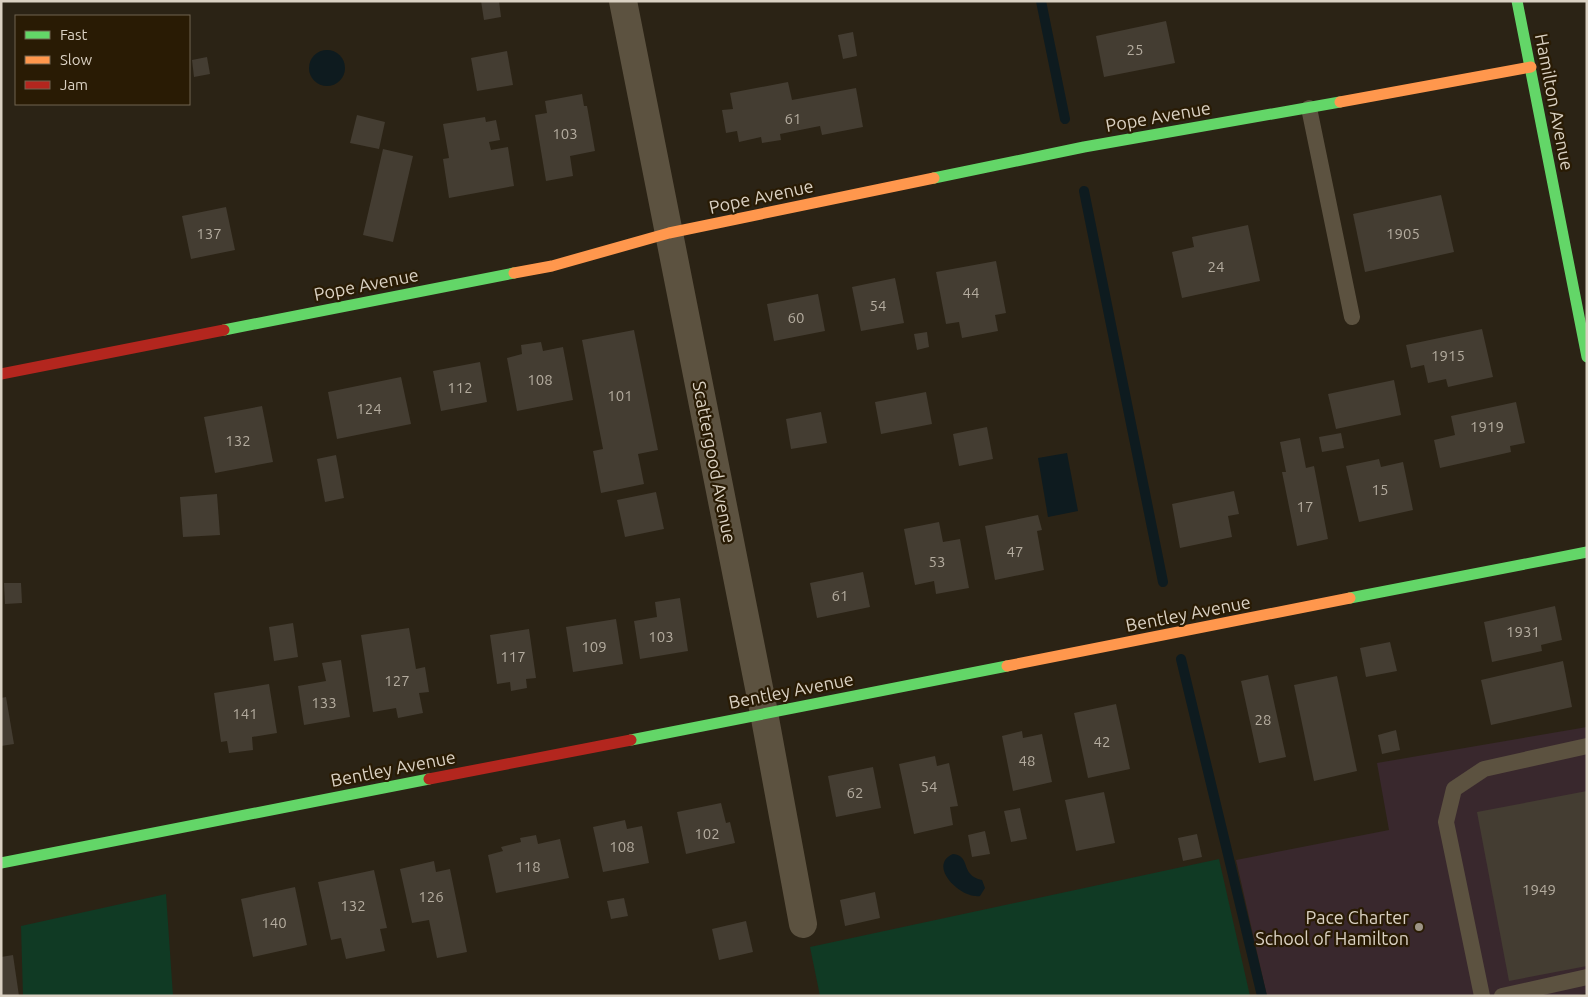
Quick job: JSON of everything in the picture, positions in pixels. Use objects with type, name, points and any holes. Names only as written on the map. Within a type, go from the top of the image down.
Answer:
[{"type":"street","name":"Scattergood Avenue","points":[[623,1],[764,713],[803,924]]},
{"type":"street","name":"Hamilton Avenue","points":[[1517,1],[1587,357]]},
{"type":"street","name":"Pope Avenue","points":[[1,374],[552,266],[669,233],[1084,147],[1531,67]]},
{"type":"street","name":"Bentley Avenue","points":[[1,863],[1587,552]]},
{"type":"lane","points":[[1309,108],[1352,317]]},
{"type":"lane","points":[[1482,996],[1446,822],[1454,789],[1484,769],[1587,746]]},
{"type":"lane","points":[[1502,996],[1587,977]]},
{"type":"shaded area","points":[[327,50],[334,51],[340,55],[344,61],[344,75],[340,81],[334,85],[327,86],[320,85],[314,81],[310,75],[309,68],[310,61],[314,55],[320,51]]},
{"type":"shaded area","points":[[1067,453],[1078,511],[1048,517],[1038,458]]},
{"type":"shaded area","name":"Pace Charter School of Hamilton","points":[[1587,727],[1587,993],[1574,996],[1267,996],[1236,860],[1389,830],[1377,763]]},
{"type":"shaded area","points":[[953,854],[959,855],[962,858],[970,874],[982,880],[985,888],[980,896],[972,896],[964,892],[949,880],[943,866],[946,859]]},
{"type":"green space","points":[[1219,859],[1250,996],[820,996],[810,947]]},
{"type":"green space","points":[[166,894],[173,996],[23,996],[21,926]]},
{"type":"building","points":[[481,1],[499,1],[501,17],[484,20]]},
{"type":"building","points":[[1166,21],[1175,63],[1104,77],[1096,36]]},
{"type":"building","points":[[853,32],[857,56],[843,59],[838,35]]},
{"type":"building","points":[[507,51],[513,85],[477,91],[471,58]]},
{"type":"building","points":[[207,57],[210,74],[194,77],[192,60]]},
{"type":"building","points":[[788,82],[792,100],[856,88],[863,127],[822,135],[820,126],[780,134],[781,140],[762,143],[761,137],[739,142],[737,131],[726,133],[722,110],[733,109],[730,93]]},
{"type":"building","points":[[582,94],[584,106],[587,106],[595,151],[570,156],[573,176],[546,181],[535,115],[547,113],[545,101]]},
{"type":"building","points":[[357,115],[385,122],[379,149],[350,143]]},
{"type":"building","points":[[485,117],[486,122],[496,120],[500,140],[489,142],[491,150],[508,147],[514,186],[449,198],[443,159],[449,158],[443,124]]},
{"type":"building","points":[[383,149],[413,156],[393,242],[363,235]]},
{"type":"building","points":[[1441,195],[1454,252],[1365,272],[1353,214]]},
{"type":"building","points":[[226,207],[235,250],[191,259],[182,216]]},
{"type":"building","points":[[1248,225],[1260,281],[1182,298],[1172,252],[1194,247],[1192,237]]},
{"type":"building","points":[[996,261],[1006,313],[995,315],[998,331],[962,338],[959,322],[946,324],[936,272]]},
{"type":"building","points":[[895,278],[904,323],[861,331],[852,287]]},
{"type":"building","points":[[818,294],[825,331],[774,341],[767,304]]},
{"type":"building","points":[[1482,329],[1493,377],[1448,387],[1446,379],[1428,383],[1424,365],[1411,368],[1406,345]]},
{"type":"building","points":[[634,330],[658,450],[638,454],[644,484],[601,493],[593,451],[603,449],[582,340]]},
{"type":"building","points":[[927,332],[929,347],[917,350],[914,334]]},
{"type":"building","points":[[541,342],[543,351],[563,347],[573,400],[517,411],[507,358],[522,354],[521,345]]},
{"type":"building","points":[[480,362],[487,402],[441,411],[433,371]]},
{"type":"building","points":[[401,377],[411,424],[337,439],[328,392]]},
{"type":"building","points":[[1394,380],[1401,415],[1336,429],[1328,394]]},
{"type":"building","points":[[926,392],[932,424],[881,434],[875,402]]},
{"type":"building","points":[[1516,402],[1525,443],[1510,446],[1511,452],[1440,468],[1434,440],[1455,435],[1451,416]]},
{"type":"building","points":[[262,406],[273,462],[215,473],[204,417]]},
{"type":"building","points":[[821,412],[827,443],[791,449],[786,419]]},
{"type":"building","points":[[987,427],[993,459],[959,466],[953,434]]},
{"type":"building","points":[[1341,433],[1344,448],[1322,452],[1319,437]]},
{"type":"building","points":[[1300,438],[1306,468],[1314,466],[1328,539],[1297,546],[1282,472],[1286,472],[1280,442]]},
{"type":"building","points":[[336,455],[344,498],[325,502],[317,459]]},
{"type":"building","points":[[1379,459],[1381,467],[1403,462],[1413,510],[1359,522],[1346,466]]},
{"type":"building","points":[[1234,491],[1239,514],[1228,516],[1232,537],[1180,548],[1172,504]]},
{"type":"building","points":[[656,492],[664,529],[625,537],[617,500]]},
{"type":"building","points":[[217,494],[220,535],[183,537],[180,497]]},
{"type":"building","points":[[1038,515],[1042,530],[1037,531],[1044,570],[995,580],[985,526]]},
{"type":"building","points":[[939,522],[943,542],[960,539],[969,588],[936,594],[934,581],[915,585],[904,529]]},
{"type":"building","points":[[863,572],[870,607],[817,618],[810,583]]},
{"type":"building","points":[[4,583],[21,583],[22,603],[5,604]]},
{"type":"building","points":[[680,598],[688,651],[640,659],[634,621],[657,617],[655,602]]},
{"type":"building","points":[[1555,606],[1562,640],[1541,645],[1542,651],[1492,662],[1484,622]]},
{"type":"building","points":[[616,619],[623,664],[573,672],[566,627]]},
{"type":"building","points":[[293,623],[298,657],[274,661],[269,627]]},
{"type":"building","points":[[409,628],[416,669],[425,667],[429,692],[419,693],[423,713],[398,718],[396,708],[373,712],[361,635]]},
{"type":"building","points":[[529,629],[536,678],[526,679],[527,688],[511,691],[510,682],[497,684],[490,635]]},
{"type":"building","points":[[1390,642],[1397,671],[1366,677],[1360,648]]},
{"type":"building","points":[[341,660],[350,717],[304,725],[298,686],[326,681],[322,663]]},
{"type":"building","points":[[1563,661],[1572,707],[1491,725],[1481,680]]},
{"type":"building","points":[[1268,675],[1286,757],[1259,763],[1241,681]]},
{"type":"building","points":[[1337,676],[1357,771],[1314,781],[1294,685]]},
{"type":"building","points":[[269,684],[277,733],[252,737],[253,750],[229,753],[227,741],[221,742],[214,693]]},
{"type":"building","points":[[6,697],[14,744],[1,746],[1,698]]},
{"type":"building","points":[[1116,704],[1130,769],[1088,778],[1074,713]]},
{"type":"building","points":[[1396,730],[1400,750],[1382,754],[1378,735]]},
{"type":"building","points":[[1022,731],[1023,738],[1042,734],[1052,782],[1013,791],[1002,736]]},
{"type":"building","points":[[935,756],[937,766],[949,763],[958,806],[950,807],[953,825],[914,834],[899,764]]},
{"type":"building","points":[[873,767],[881,808],[836,817],[828,776]]},
{"type":"building","points":[[1587,791],[1587,966],[1509,981],[1477,812]]},
{"type":"building","points":[[1104,792],[1115,843],[1076,851],[1065,800]]},
{"type":"building","points":[[721,803],[726,823],[730,822],[735,843],[686,854],[677,812]]},
{"type":"building","points":[[1020,808],[1027,839],[1011,842],[1004,811]]},
{"type":"building","points":[[625,820],[627,829],[642,826],[649,863],[603,872],[593,827]]},
{"type":"building","points":[[985,831],[990,854],[972,857],[968,835]]},
{"type":"building","points":[[1197,834],[1202,857],[1183,861],[1178,838]]},
{"type":"building","points":[[536,835],[538,844],[560,839],[569,878],[496,893],[488,855],[503,851],[501,847],[521,842],[520,838]]},
{"type":"building","points":[[434,861],[436,872],[450,869],[467,952],[437,958],[429,920],[412,923],[400,869]]},
{"type":"building","points":[[374,870],[387,928],[380,929],[385,951],[346,959],[341,938],[331,940],[318,882]]},
{"type":"building","points":[[295,887],[307,945],[253,957],[241,899]]},
{"type":"building","points":[[875,892],[880,918],[845,926],[840,900]]},
{"type":"building","points":[[624,898],[628,916],[611,919],[607,901]]},
{"type":"building","points":[[746,921],[753,952],[719,960],[712,929]]},
{"type":"building","points":[[13,955],[19,996],[1,996],[1,957]]},
{"type":"waterway","points":[[1041,1],[1065,119]]},
{"type":"waterway","points":[[1084,191],[1163,582]]},
{"type":"waterway","points":[[1181,659],[1262,996]]},
{"type":"traffic: fast","points":[[1517,1],[1587,357]]},
{"type":"traffic: fast","points":[[934,178],[1084,147],[1340,102]]},
{"type":"traffic: fast","points":[[224,330],[514,273]]},
{"type":"traffic: fast","points":[[1350,598],[1587,552]]},
{"type":"traffic: fast","points":[[631,740],[1007,666]]},
{"type":"traffic: fast","points":[[1,863],[429,779]]},
{"type":"traffic: slow","points":[[1340,102],[1531,67]]},
{"type":"traffic: slow","points":[[514,273],[552,266],[669,233],[934,178]]},
{"type":"traffic: slow","points":[[1007,666],[1350,598]]},
{"type":"traffic: jam","points":[[1,374],[224,330]]},
{"type":"traffic: jam","points":[[429,779],[631,740]]},
{"type":"place","name":"Pace Charter School of Hamilton","points":[[1419,927]]}]
